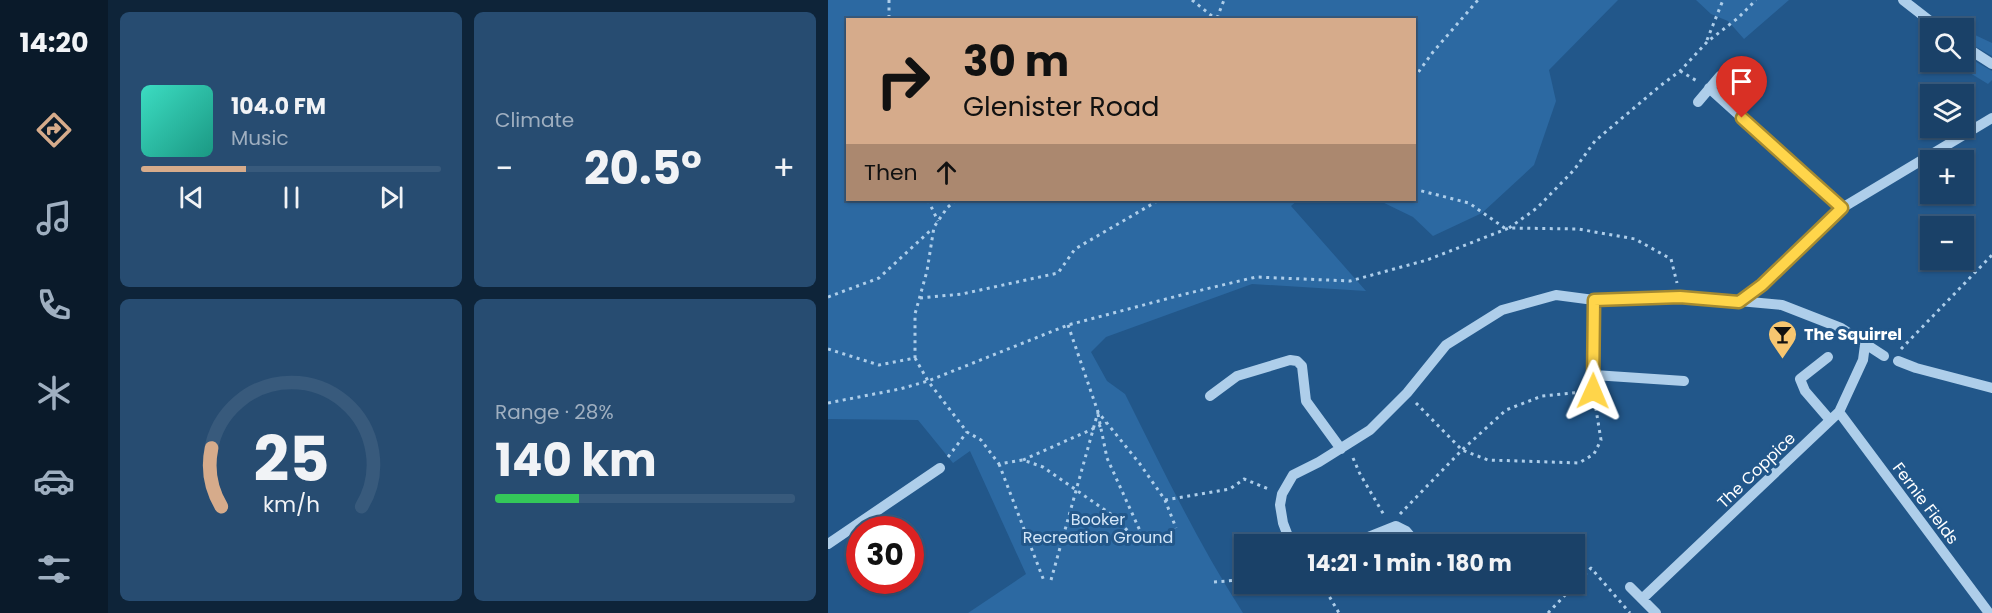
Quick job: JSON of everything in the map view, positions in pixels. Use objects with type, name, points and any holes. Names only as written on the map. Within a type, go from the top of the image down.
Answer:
[{"type":"street","points":[[1903,0],[1926,18]]},
{"type":"street","points":[[1974,52],[1992,64]]},
{"type":"street","points":[[1698,102],[1720,76]]},
{"type":"street","points":[[1709,88],[1842,208]]},
{"type":"street","points":[[1739,302],[1762,285],[1842,208],[1992,118]]},
{"type":"street","points":[[1287,534],[1280,506],[1282,494],[1293,475],[1319,462],[1370,430],[1407,393],[1446,345],[1502,310],[1556,295],[1594,300],[1680,297],[1782,305],[1841,328],[1884,356]]},
{"type":"street","points":[[1593,391],[1594,300]]},
{"type":"street","name":"The Coppice","points":[[1642,599],[1839,412],[1863,360],[1865,345]]},
{"type":"street","points":[[1898,356],[1916,368],[1992,388]]},
{"type":"street","points":[[1828,357],[1800,380],[1804,391],[1830,420]]},
{"type":"street","points":[[1210,396],[1237,376],[1290,360],[1297,361],[1302,366],[1306,401],[1344,446]]},
{"type":"street","points":[[1594,375],[1684,381]]},
{"type":"street","name":"Fernie Fields","points":[[1839,412],[1989,613]]},
{"type":"street","points":[[828,544],[940,468]]},
{"type":"street","points":[[1375,534],[1394,526],[1409,534]]},
{"type":"street","points":[[1630,587],[1656,613]]},
{"type":"path","points":[[889,0],[889,18]]},
{"type":"path","points":[[1192,0],[1216,18]]},
{"type":"path","points":[[1217,18],[1224,0]]},
{"type":"path","points":[[1416,75],[1478,0]]},
{"type":"path","points":[[1707,42],[1723,0]]},
{"type":"path","points":[[828,403],[928,381],[1068,325],[1185,294],[1256,277],[1350,281],[1426,260],[1508,228],[1537,208],[1574,170],[1595,141],[1680,71],[1707,42],[1738,18],[1756,0]]},
{"type":"path","points":[[1680,71],[1709,88]]},
{"type":"path","points":[[1416,190],[1469,203],[1508,228],[1578,229],[1635,239],[1671,259],[1680,297]]},
{"type":"path","points":[[928,201],[938,221]]},
{"type":"path","points":[[828,297],[879,278],[934,227],[955,201]]},
{"type":"path","points":[[920,298],[962,294],[1058,273],[1075,249],[1157,201]]},
{"type":"path","points":[[934,227],[927,271],[915,314],[915,358],[928,381],[967,432],[981,440],[999,464],[1044,581]]},
{"type":"path","points":[[1898,356],[1992,255]]},
{"type":"path","points":[[1068,325],[1098,412],[1107,458],[1141,533]]},
{"type":"path","points":[[828,350],[879,365],[915,358]]},
{"type":"path","points":[[1394,526],[1398,517],[1462,450],[1506,410],[1542,396],[1593,391],[1601,440],[1594,454],[1579,463],[1488,460],[1462,450],[1407,393]]},
{"type":"path","points":[[1098,412],[1140,464],[1166,501],[1176,528]]},
{"type":"path","points":[[1051,580],[1098,412]]},
{"type":"path","points":[[999,464],[1023,460],[1106,422]]},
{"type":"path","points":[[940,468],[967,432]]},
{"type":"path","points":[[1344,446],[1394,526]]},
{"type":"path","points":[[1023,460],[1043,467],[1075,488],[1116,517],[1135,539]]},
{"type":"path","points":[[1166,501],[1230,489],[1244,479],[1282,494]]},
{"type":"path","points":[[1548,613],[1591,568],[1630,613]]},
{"type":"path","points":[[1214,582],[1234,581]]},
{"type":"path","points":[[1328,594],[1339,613]]},
{"type":"green space","name":"Booker Recreation Ground","points":[[828,0],[1618,0],[1549,70],[1556,101],[1534,165],[1482,213],[1433,236],[1413,217],[1380,201],[1416,201],[1416,18],[846,18],[846,201],[1297,201],[1291,206],[1366,291],[1252,284],[1106,337],[1091,352],[1107,381],[1125,394],[1196,532],[1243,613],[968,613],[1026,574],[970,451],[953,463],[918,420],[828,419]]},
{"type":"green space","points":[[1696,0],[1789,0],[1744,39],[1728,21],[1711,14]]},
{"type":"green space","points":[[1974,34],[1992,43],[1992,56],[1974,46]]},
{"type":"green space","points":[[1974,61],[1992,71],[1992,80],[1988,84],[1968,72],[1974,72]]},
{"type":"place","name":"The Squirrel","points":[[1783,360]]},
{"type":"route","points":[[1593,391],[1594,300],[1680,297],[1739,302],[1762,285],[1842,208],[1742,118]]}]
